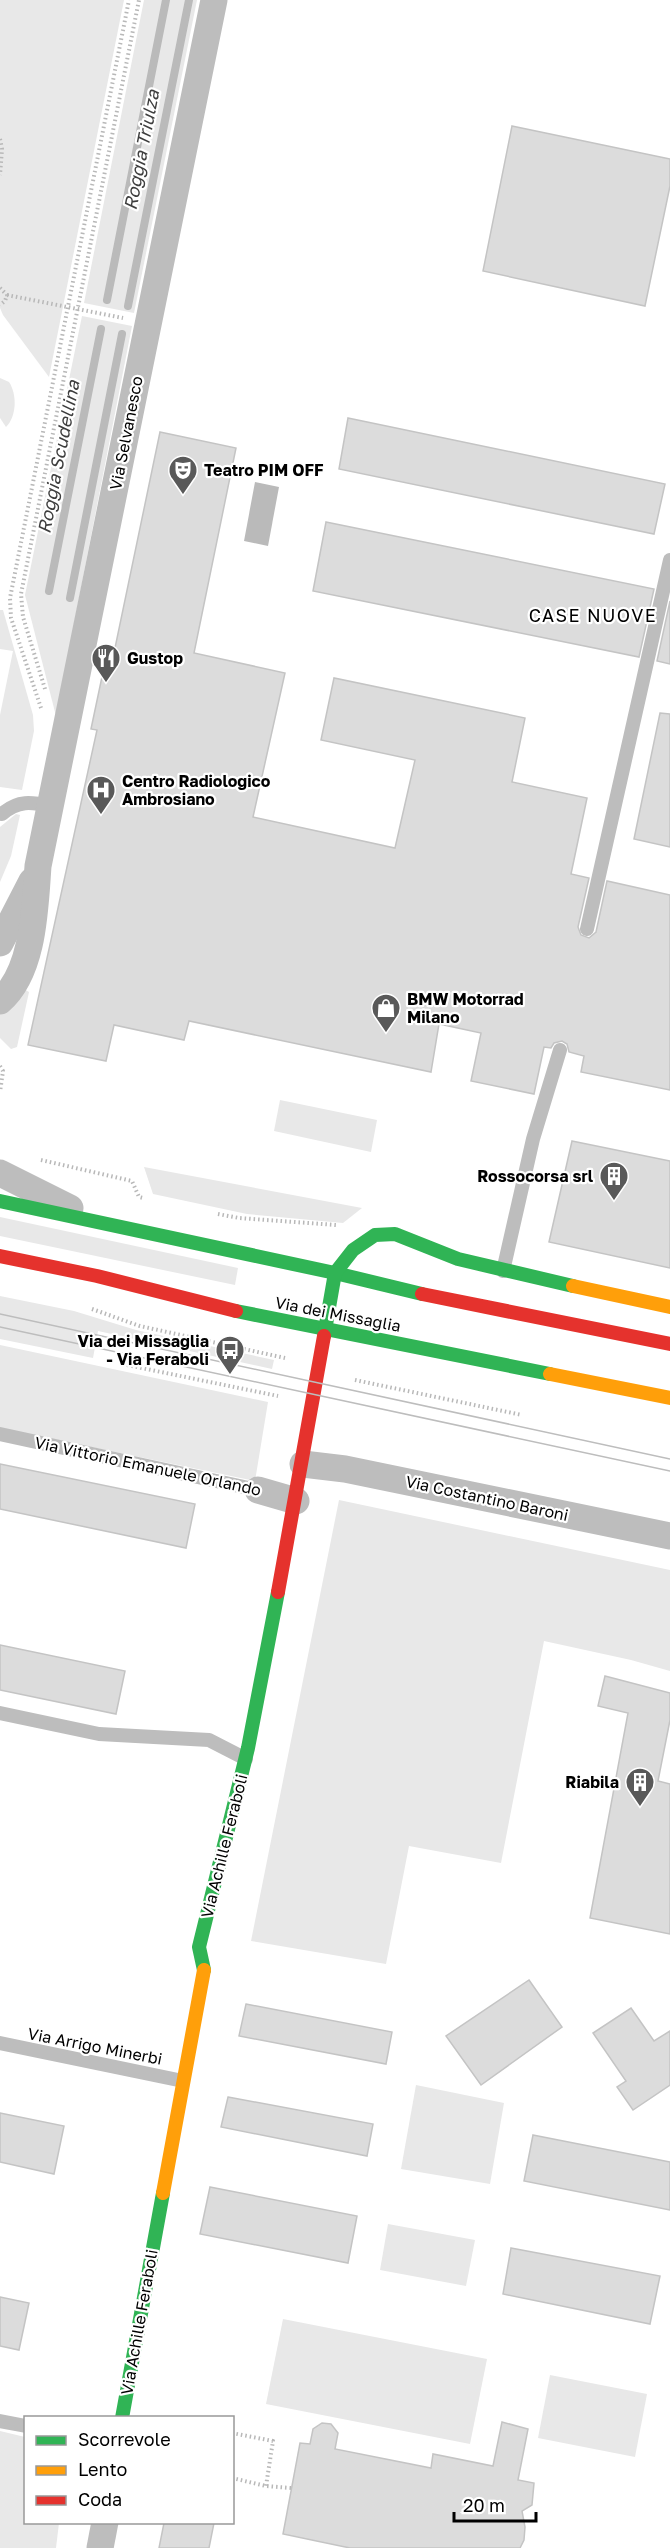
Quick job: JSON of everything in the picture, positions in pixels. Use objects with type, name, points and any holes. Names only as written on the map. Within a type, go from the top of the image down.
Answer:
[{"type":"street","name":"Via Selvanesco","points":[[0,1001],[19,974],[34,924],[39,866],[214,0]]},
{"type":"street","name":"Via Selvanesco","points":[[0,943],[39,866]]},
{"type":"street","points":[[0,1173],[95,1221]]},
{"type":"street","points":[[0,1201],[390,1288],[670,1344]]},
{"type":"street","points":[[335,1274],[352,1247],[373,1235],[395,1234],[458,1259],[503,1271],[670,1307]]},
{"type":"street","name":"Via dei Missaglia","points":[[0,1256],[97,1276],[250,1314],[325,1327],[670,1398]]},
{"type":"street","name":"Via Achille Feraboli","points":[[122,2416],[204,1971],[199,1947],[246,1759],[303,1464],[335,1274]]},
{"type":"street","name":"Via Costantino Baroni","points":[[303,1464],[345,1469],[670,1536]]},
{"type":"street","name":"Via Vittorio Emanuele Orlando","points":[[258,1490],[296,1500]]},
{"type":"street","points":[[100,2548],[105,2524]]},
{"type":"lane","points":[[587,929],[670,560]]},
{"type":"lane","points":[[2,814],[12,806],[22,803],[51,806]]},
{"type":"lane","points":[[503,1271],[533,1140],[560,1050]]},
{"type":"lane","name":"Via Vittorio Emanuele Orlando","points":[[0,1434],[258,1490]]},
{"type":"lane","points":[[0,1713],[99,1734],[209,1740],[246,1759]]},
{"type":"lane","name":"Via Arrigo Minerbi","points":[[0,2043],[183,2081]]},
{"type":"lane","points":[[0,2421],[24,2426]]},
{"type":"path","points":[[42,714],[11,618],[10,598],[129,0]]},
{"type":"path","points":[[47,693],[23,617],[21,594],[139,0]]},
{"type":"path","points":[[0,139],[2,149],[0,175]]},
{"type":"path","points":[[0,288],[7,295],[122,318]]},
{"type":"path","points":[[0,305],[5,301],[7,295]]},
{"type":"path","points":[[0,1066],[3,1071],[0,1092]]},
{"type":"path","points":[[38,1160],[132,1181],[139,1197],[149,1200]]},
{"type":"path","points":[[208,1212],[239,1218],[345,1226]]},
{"type":"path","points":[[81,1306],[140,1326],[285,1358]]},
{"type":"path","points":[[127,1365],[278,1396]]},
{"type":"path","points":[[355,1380],[522,1415]]},
{"type":"path","points":[[234,2433],[273,2441],[266,2486]]},
{"type":"path","points":[[234,2478],[266,2486],[291,2488]]},
{"type":"shaded area","points":[[0,0],[124,0],[49,377],[0,308]]},
{"type":"shaded area","points":[[144,0],[197,0],[134,313],[84,303]]},
{"type":"shaded area","points":[[82,316],[132,326],[56,716],[25,595]]},
{"type":"shaded area","points":[[0,378],[9,382],[14,399],[14,411],[6,427],[0,418]]},
{"type":"shaded area","points":[[255,482],[279,487],[268,546],[244,541]]},
{"type":"shaded area","points":[[0,610],[3,610],[33,715],[34,731],[22,790],[0,787],[0,715],[13,651],[0,649]]},
{"type":"shaded area","points":[[16,814],[20,815],[11,856],[0,882],[0,827]]},
{"type":"shaded area","points":[[24,989],[29,992],[17,1047],[11,1049],[0,1038],[0,1014]]},
{"type":"shaded area","points":[[280,1100],[377,1120],[371,1152],[274,1131]]},
{"type":"shaded area","points":[[144,1167],[362,1208],[343,1223],[247,1214],[153,1194]]},
{"type":"shaded area","points":[[0,1217],[238,1268],[235,1285],[0,1236]]},
{"type":"shaded area","points":[[0,1296],[74,1311],[136,1330],[274,1360],[272,1369],[98,1331],[93,1358],[0,1339]]},
{"type":"shaded area","points":[[0,1345],[268,1402],[255,1481],[0,1428]]},
{"type":"shaded area","points":[[339,1500],[670,1570],[670,1671],[544,1641],[501,1863],[409,1846],[386,1964],[251,1941]]},
{"type":"shaded area","points":[[416,2085],[504,2103],[490,2184],[401,2169]]},
{"type":"shaded area","points":[[388,2224],[475,2240],[466,2286],[380,2270]]},
{"type":"shaded area","points":[[283,2319],[487,2359],[470,2444],[266,2404]]},
{"type":"shaded area","points":[[550,2375],[647,2394],[635,2457],[538,2438]]},
{"type":"shaded area","points":[[0,2431],[24,2437],[24,2524],[59,2524],[56,2548],[0,2548]]},
{"type":"building","points":[[512,126],[670,159],[670,186],[645,306],[483,271]]},
{"type":"building","points":[[348,418],[665,484],[654,534],[339,469]]},
{"type":"building","points":[[160,432],[236,448],[194,653],[285,673],[253,817],[395,848],[415,760],[321,740],[334,678],[525,718],[512,782],[587,798],[571,874],[589,878],[578,927],[581,935],[589,938],[596,932],[607,881],[670,895],[670,1090],[581,1072],[584,1056],[569,1052],[567,1044],[562,1041],[554,1043],[551,1048],[544,1047],[534,1094],[471,1081],[481,1033],[439,1024],[431,1072],[189,1021],[184,1040],[114,1025],[106,1061],[28,1045],[97,730],[91,729],[103,672],[110,672]]},
{"type":"building","points":[[326,522],[654,589],[639,657],[313,591]]},
{"type":"building","points":[[670,601],[670,664],[657,661]]},
{"type":"building","points":[[660,713],[670,714],[670,847],[634,839]]},
{"type":"building","name":"Rossocorsa srl","points":[[572,1141],[670,1161],[670,1268],[549,1242]]},
{"type":"building","points":[[0,1464],[195,1504],[186,1548],[0,1509]]},
{"type":"building","points":[[0,1645],[125,1671],[116,1714],[0,1690]]},
{"type":"building","name":"Riabila","points":[[605,1676],[670,1693],[670,1720],[658,1781],[670,1784],[670,1934],[590,1918],[628,1713],[598,1706]]},
{"type":"building","points":[[529,1980],[562,2027],[481,2085],[446,2036]]},
{"type":"building","points":[[246,2004],[392,2032],[386,2064],[239,2036]]},
{"type":"building","points":[[631,2008],[654,2041],[670,2031],[670,2085],[633,2110],[617,2087],[626,2081],[593,2033]]},
{"type":"building","points":[[228,2097],[373,2124],[367,2156],[221,2127]]},
{"type":"building","points":[[0,2113],[64,2126],[54,2174],[0,2162]]},
{"type":"building","points":[[533,2135],[670,2162],[670,2210],[524,2181]]},
{"type":"building","points":[[210,2187],[357,2216],[348,2263],[200,2234]]},
{"type":"building","points":[[511,2248],[660,2276],[650,2324],[503,2294]]},
{"type":"building","points":[[0,2297],[29,2303],[19,2350],[0,2346]]},
{"type":"building","points":[[502,2422],[528,2429],[518,2480],[534,2483],[532,2505],[522,2511],[525,2527],[524,2540],[520,2548],[350,2548],[283,2534],[300,2443],[310,2444],[313,2429],[322,2423],[331,2424],[338,2433],[335,2449],[431,2468],[433,2454],[493,2466]]},
{"type":"building","points":[[164,2524],[214,2524],[209,2548],[159,2548]]},
{"type":"waterway","name":"Roggia Scudellina","points":[[107,300],[166,0]]},
{"type":"waterway","name":"Roggia Triulza","points":[[128,306],[189,0]]},
{"type":"waterway","name":"Roggia Scudellina","points":[[49,591],[101,329]]},
{"type":"waterway","name":"Roggia Triulza","points":[[70,598],[122,334]]},
{"type":"tram line","points":[[0,1314],[670,1459]]},
{"type":"tram line","points":[[0,1327],[670,1471]]},
{"type":"traffic: fast","points":[[0,1201],[422,1294]]},
{"type":"traffic: fast","points":[[324,1336],[335,1273],[353,1250],[375,1235],[395,1234],[458,1259],[573,1286]]},
{"type":"traffic: fast","points":[[236,1311],[550,1374]]},
{"type":"traffic: fast","points":[[204,1970],[199,1947],[248,1748],[278,1592]]},
{"type":"traffic: fast","points":[[122,2416],[163,2193]]},
{"type":"traffic: slow","points":[[573,1286],[670,1307]]},
{"type":"traffic: slow","points":[[550,1374],[670,1398]]},
{"type":"traffic: slow","points":[[163,2193],[204,1970]]},
{"type":"traffic: jam","points":[[0,1256],[97,1276],[236,1311]]},
{"type":"traffic: jam","points":[[422,1294],[670,1344]]},
{"type":"traffic: jam","points":[[278,1592],[324,1336]]},
{"type":"place","name":"Teatro PIM OFF","points":[[183,496]]},
{"type":"place","name":"Gustop","points":[[106,684]]},
{"type":"place","name":"Centro Radiologico Ambrosiano","points":[[101,816]]},
{"type":"place","name":"BMW Motorrad Milano","points":[[386,1034]]},
{"type":"place","name":"Rossocorsa srl","points":[[614,1202]]},
{"type":"place","name":"Via dei Missaglia - Via Feraboli","points":[[230,1376]]},
{"type":"place","name":"Riabila","points":[[640,1808]]},
{"type":"district","name":"CASE NUOVE","points":[[593,616]]}]
